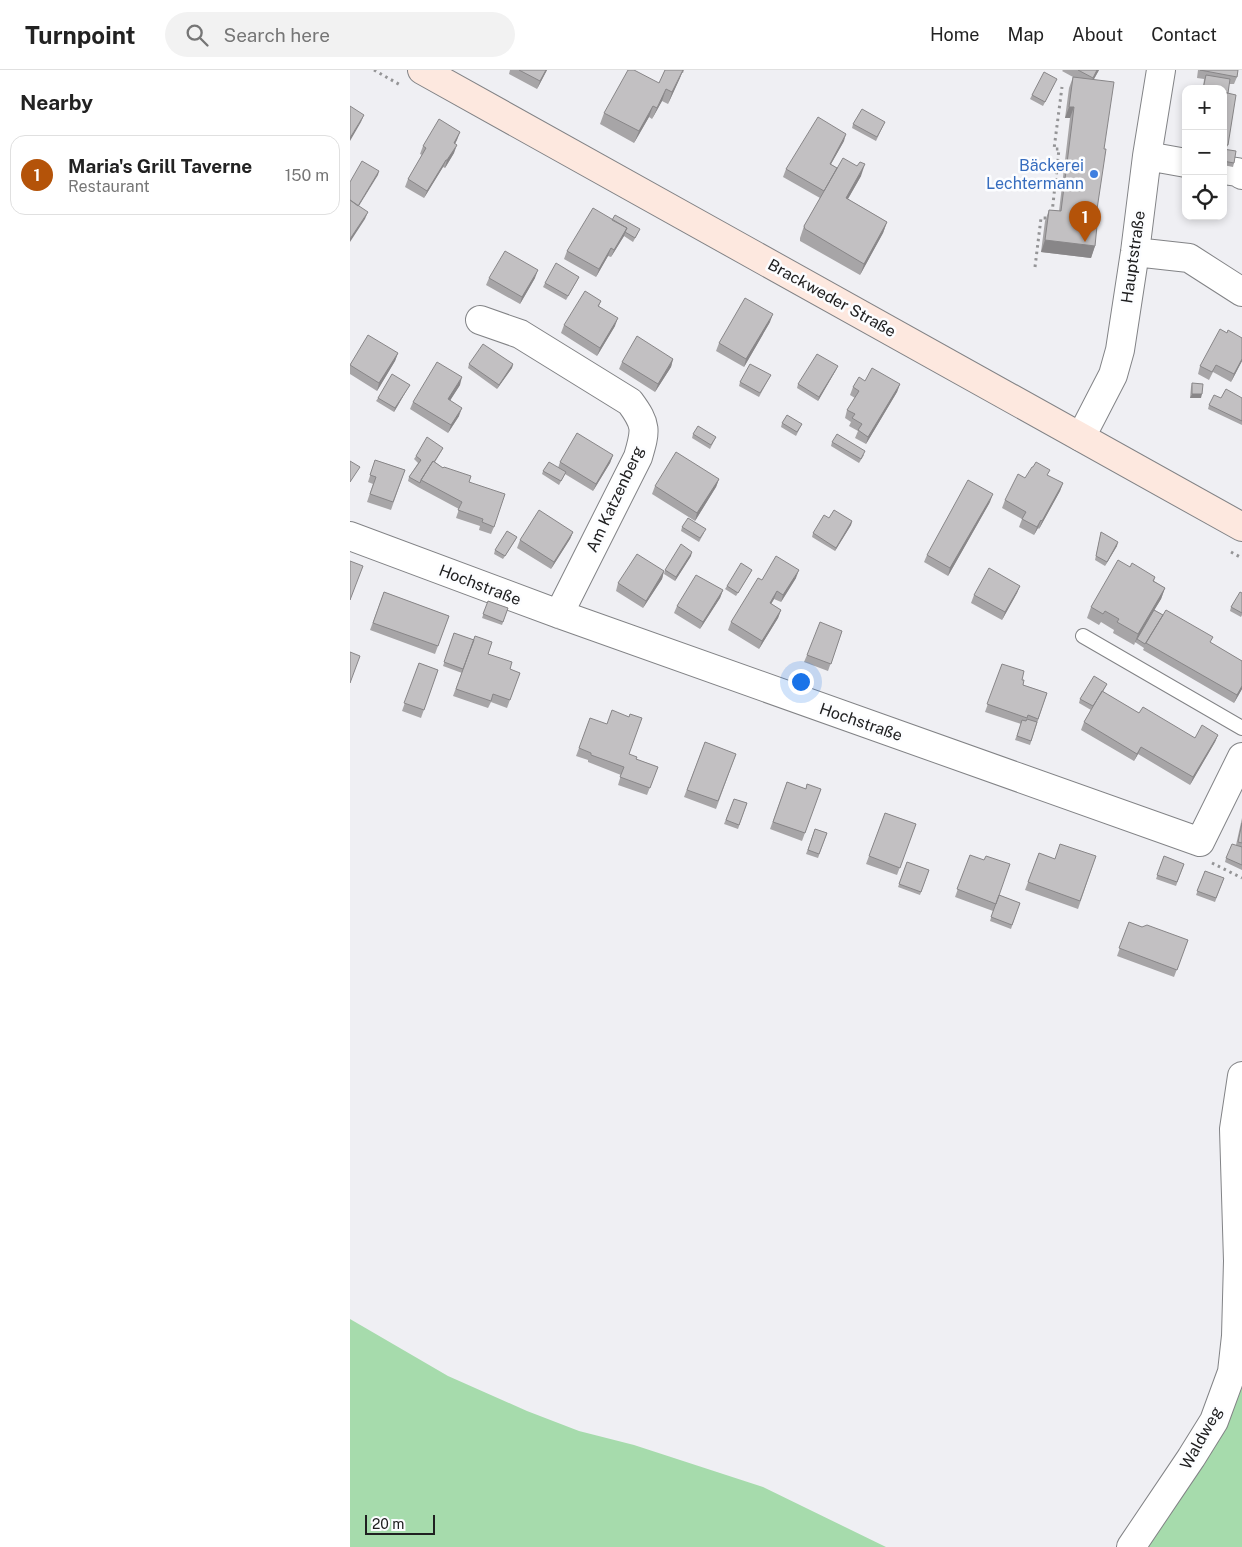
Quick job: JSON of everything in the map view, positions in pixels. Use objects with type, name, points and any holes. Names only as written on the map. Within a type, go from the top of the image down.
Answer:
[{"type":"street","name":"Brackweder Straße","points":[[422,70],[1242,527]]},
{"type":"street","name":"Hauptstraße","points":[[1081,437],[1113,375],[1120,350],[1161,70]]},
{"type":"street","points":[[1147,156],[1182,162]]},
{"type":"street","points":[[1227,171],[1242,175]]},
{"type":"street","points":[[1135,252],[1190,258],[1242,292]]},
{"type":"street","name":"Am Katzenberg","points":[[480,320],[520,334],[630,402],[641,417],[645,434],[638,457],[559,614]]},
{"type":"street","name":"Hochstraße","points":[[350,536],[559,614],[1200,842],[1242,757]]},
{"type":"street","name":"Waldweg","points":[[1131,1547],[1214,1422],[1232,1372],[1236,1336],[1238,1261],[1234,1129],[1242,1076]]},
{"type":"lane","points":[[1083,636],[1242,728]]},
{"type":"path","points":[[1034,267],[1041,218],[1051,218],[1059,149],[1054,149],[1062,87]]},
{"type":"green space","points":[[350,1319],[448,1376],[527,1411],[579,1431],[634,1445],[763,1487],[886,1547],[350,1547]]},
{"type":"green space","points":[[1242,1361],[1242,1547],[1142,1547],[1223,1433]]},
{"type":"building","points":[[519,70],[546,70],[540,81]]},
{"type":"building","points":[[628,70],[634,70],[659,83],[665,70],[683,70],[672,92],[666,89],[657,108],[653,106],[639,131],[604,113]]},
{"type":"building","points":[[1078,70],[1097,70],[1093,78]]},
{"type":"building","points":[[1200,70],[1238,70],[1237,77]]},
{"type":"building","points":[[1044,72],[1057,79],[1045,102],[1032,95]]},
{"type":"building","points":[[1206,75],[1230,79],[1228,93],[1227,85],[1204,85]]},
{"type":"building","points":[[1073,77],[1114,82],[1096,216],[1098,216],[1095,246],[1045,240],[1049,210],[1061,211],[1074,107],[1069,107]]},
{"type":"building","points":[[1227,93],[1236,95],[1227,145]]},
{"type":"building","points":[[350,106],[364,115],[350,138]]},
{"type":"building","points":[[862,109],[885,122],[877,137],[853,124]]},
{"type":"building","points":[[818,117],[846,134],[830,164],[837,168],[824,191],[786,169]]},
{"type":"building","points":[[439,119],[460,132],[454,143],[457,145],[427,191],[408,179],[426,148],[423,146]]},
{"type":"building","points":[[1227,150],[1236,151],[1234,163],[1227,162]]},
{"type":"building","points":[[843,158],[857,166],[860,162],[865,164],[846,198],[887,222],[864,264],[805,229],[804,226]]},
{"type":"building","points":[[362,161],[379,171],[358,206],[350,200],[350,182]]},
{"type":"building","points":[[350,200],[368,212],[350,239]]},
{"type":"building","points":[[593,208],[627,228],[614,250],[611,248],[599,269],[567,251]]},
{"type":"building","points":[[615,215],[640,229],[635,238],[625,232],[627,228],[612,220]]},
{"type":"building","points":[[505,251],[538,270],[522,297],[489,278]]},
{"type":"building","points":[[556,263],[579,277],[568,296],[545,283]]},
{"type":"building","points":[[585,291],[601,301],[598,306],[618,318],[600,348],[564,325]]},
{"type":"building","points":[[745,298],[773,314],[746,359],[719,343]]},
{"type":"building","points":[[1220,329],[1227,333],[1228,330],[1242,338],[1242,359],[1234,374],[1216,365],[1212,372],[1200,366]]},
{"type":"building","points":[[368,335],[398,353],[379,383],[350,365]]},
{"type":"building","points":[[637,336],[673,359],[658,384],[622,362]]},
{"type":"building","points":[[483,344],[513,364],[499,385],[469,364]]},
{"type":"building","points":[[817,354],[838,366],[819,397],[798,384]]},
{"type":"building","points":[[437,362],[462,377],[448,399],[462,408],[451,425],[413,402]]},
{"type":"building","points":[[750,364],[771,375],[760,393],[740,382]]},
{"type":"building","points":[[872,368],[900,384],[868,437],[858,430],[862,424],[852,418],[855,414],[847,410],[859,391],[853,387],[859,377],[865,381]]},
{"type":"building","points":[[392,374],[410,385],[395,408],[378,398]]},
{"type":"building","points":[[1192,383],[1203,384],[1202,394],[1192,394]]},
{"type":"building","points":[[1226,389],[1242,398],[1242,421],[1209,405],[1214,395],[1221,398]]},
{"type":"building","points":[[787,415],[802,424],[797,432],[782,423]]},
{"type":"building","points":[[698,426],[716,437],[711,445],[693,434]]},
{"type":"building","points":[[577,433],[613,455],[596,484],[560,462]]},
{"type":"building","points":[[837,434],[865,451],[861,459],[832,442]]},
{"type":"building","points":[[427,437],[443,448],[420,483],[409,477],[421,460],[416,456]]},
{"type":"building","points":[[676,452],[719,479],[697,513],[655,486]]},
{"type":"building","points":[[375,460],[405,470],[393,502],[370,494],[376,477],[370,475]]},
{"type":"building","points":[[350,461],[360,467],[350,482]]},
{"type":"building","points":[[433,461],[443,468],[471,476],[469,482],[505,494],[494,527],[482,522],[483,519],[458,510],[462,502],[421,480]]},
{"type":"building","points":[[549,462],[566,472],[561,481],[543,471]]},
{"type":"building","points":[[1036,462],[1050,470],[1047,475],[1063,483],[1037,527],[1022,519],[1026,512],[1005,500],[1018,474],[1025,478]]},
{"type":"building","points":[[968,480],[993,494],[950,568],[927,555]]},
{"type":"building","points":[[539,510],[573,532],[554,562],[520,540]]},
{"type":"building","points":[[834,510],[852,521],[836,548],[813,533],[824,515],[829,518]]},
{"type":"building","points":[[688,518],[706,529],[700,538],[682,527]]},
{"type":"building","points":[[507,531],[517,537],[505,556],[495,550]]},
{"type":"building","points":[[1101,532],[1118,542],[1107,562],[1096,556]]},
{"type":"building","points":[[681,544],[692,552],[676,577],[665,570]]},
{"type":"building","points":[[637,554],[664,571],[646,601],[618,583]]},
{"type":"building","points":[[776,556],[799,570],[783,595],[777,591],[770,603],[781,610],[762,641],[731,622],[758,578],[762,580]]},
{"type":"building","points":[[1118,560],[1130,567],[1132,563],[1155,577],[1153,581],[1165,588],[1138,634],[1117,622],[1119,619],[1105,611],[1103,614],[1091,607]]},
{"type":"building","points":[[350,561],[363,566],[350,600]]},
{"type":"building","points":[[741,563],[752,570],[738,593],[727,586]]},
{"type":"building","points":[[989,568],[1020,586],[1005,612],[974,595]]},
{"type":"building","points":[[696,575],[723,590],[703,622],[677,606]]},
{"type":"building","points":[[384,592],[449,616],[438,646],[373,623]]},
{"type":"building","points":[[1240,592],[1242,593],[1242,613],[1231,607]]},
{"type":"building","points":[[488,601],[508,608],[503,622],[483,614]]},
{"type":"building","points":[[1154,610],[1163,615],[1145,644],[1137,639]]},
{"type":"building","points":[[1166,610],[1213,637],[1210,642],[1242,661],[1242,686],[1237,695],[1146,643]]},
{"type":"building","points":[[820,622],[842,631],[831,664],[807,655]]},
{"type":"building","points":[[454,633],[474,640],[463,669],[444,662]]},
{"type":"building","points":[[475,636],[492,642],[488,654],[512,662],[510,669],[520,673],[510,700],[493,694],[491,701],[456,689]]},
{"type":"building","points":[[350,652],[360,656],[350,683]]},
{"type":"building","points":[[419,663],[438,670],[424,710],[404,703]]},
{"type":"building","points":[[1002,664],[1024,671],[1023,685],[1047,693],[1038,719],[1028,715],[1027,718],[987,704]]},
{"type":"building","points":[[1094,676],[1107,684],[1093,706],[1080,699]]},
{"type":"building","points":[[1102,691],[1139,713],[1143,707],[1195,738],[1202,725],[1218,735],[1193,777],[1141,747],[1137,754],[1084,722]]},
{"type":"building","points":[[612,710],[629,717],[630,714],[642,718],[629,754],[637,757],[636,759],[658,767],[650,788],[620,777],[624,767],[591,755],[591,753],[579,748],[590,718],[607,724]]},
{"type":"building","points":[[1027,719],[1037,722],[1031,741],[1017,736],[1022,720],[1026,721]]},
{"type":"building","points":[[705,742],[736,754],[718,801],[687,790]]},
{"type":"building","points":[[787,782],[806,789],[807,784],[821,789],[805,833],[773,822]]},
{"type":"building","points":[[734,799],[747,803],[739,825],[726,820]]},
{"type":"building","points":[[885,813],[916,824],[900,868],[869,856]]},
{"type":"building","points":[[1242,823],[1242,843],[1238,842]]},
{"type":"building","points":[[815,829],[827,833],[819,854],[808,850]]},
{"type":"building","points":[[1060,844],[1096,856],[1080,901],[1028,882],[1039,853],[1055,859]]},
{"type":"building","points":[[1232,844],[1242,847],[1242,865],[1226,858]]},
{"type":"building","points":[[970,855],[984,860],[986,856],[1010,864],[996,904],[957,889]]},
{"type":"building","points":[[1164,856],[1184,864],[1177,882],[1157,875]]},
{"type":"building","points":[[907,862],[929,870],[921,892],[899,884]]},
{"type":"building","points":[[1205,871],[1224,878],[1216,898],[1197,891]]},
{"type":"building","points":[[999,895],[1020,903],[1012,925],[991,917]]},
{"type":"building","points":[[1129,922],[1142,927],[1147,925],[1188,940],[1177,970],[1119,948]]},
{"type":"place","name":"Bäckerei Lechtermann","points":[[1094,174]]},
{"type":"place","name":"Maria's Grill Taverne","points":[[1085,242]]}]
